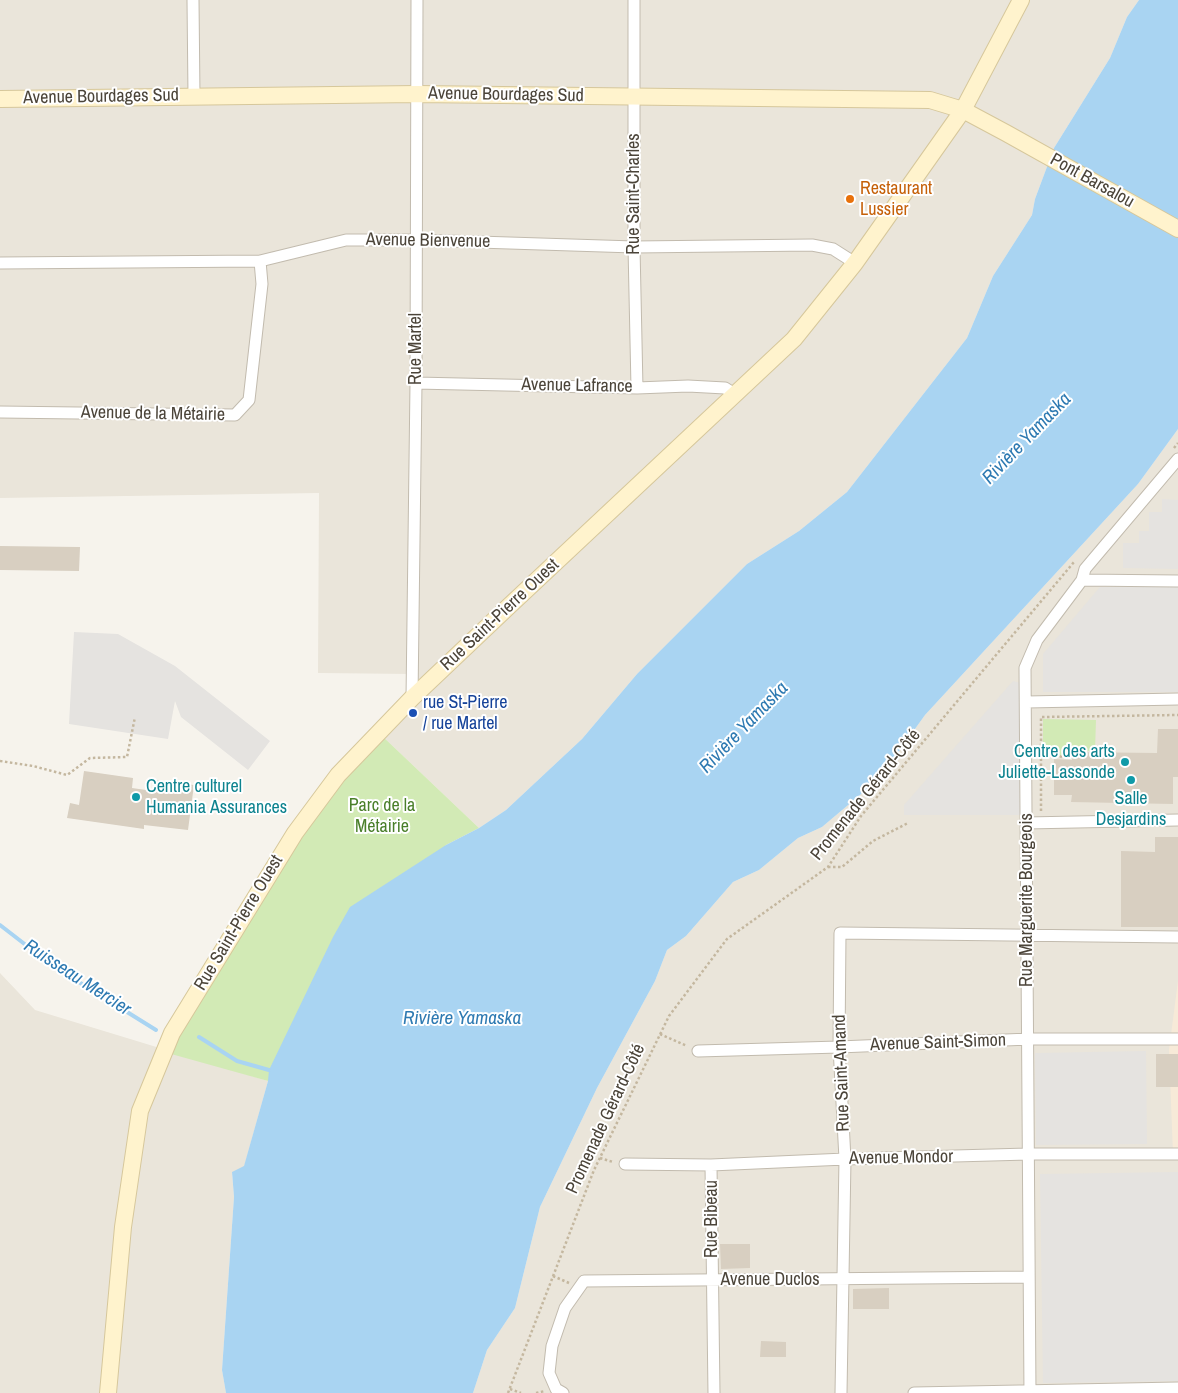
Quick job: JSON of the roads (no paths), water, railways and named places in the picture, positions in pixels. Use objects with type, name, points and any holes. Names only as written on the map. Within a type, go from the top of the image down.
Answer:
[{"type":"street","points":[[193,0],[194,96]]},
{"type":"street","name":"Rue Martel","points":[[412,698],[416,383],[416,0]]},
{"type":"street","name":"Rue Saint-Charles","points":[[634,0],[634,247],[637,388]]},
{"type":"street","name":"Rue Saint-Pierre Ouest","points":[[108,1393],[123,1227],[140,1111],[172,1032],[295,833],[338,775],[412,698],[794,339],[855,263],[963,110],[1021,0]]},
{"type":"street","name":"Avenue Bourdages Sud","points":[[0,98],[417,94],[930,100],[963,110],[1006,133]]},
{"type":"street","name":"Pont Barsalou","points":[[1006,133],[1178,229]]},
{"type":"street","name":"Avenue Bienvenue","points":[[0,263],[260,261],[346,240],[416,240],[634,247],[812,245],[833,249],[855,263]]},
{"type":"street","name":"Avenue de la Métairie","points":[[0,412],[235,415],[249,400],[262,284],[260,261]]},
{"type":"street","name":"Avenue Lafrance","points":[[416,383],[637,388],[688,386],[724,388],[736,395]]},
{"type":"street","name":"Rue Marguerite Bourgeois","points":[[1030,1392],[1029,1039],[1026,935],[1027,702],[1025,668],[1037,640],[1082,580],[1085,569],[1175,454]]},
{"type":"street","points":[[1082,580],[1178,581]]},
{"type":"street","points":[[1027,702],[1178,699]]},
{"type":"street","points":[[1026,822],[1178,820]]},
{"type":"street","name":"Rue Saint-Amand","points":[[841,1393],[845,1159],[839,1047],[840,933],[1026,935]]},
{"type":"street","points":[[1026,935],[1178,937]]},
{"type":"street","name":"Avenue Saint-Simon","points":[[698,1051],[1029,1039],[1178,1039]]},
{"type":"street","name":"Avenue Mondor","points":[[625,1164],[711,1165],[1028,1154],[1178,1154]]},
{"type":"street","name":"Rue Bibeau","points":[[711,1165],[714,1393]]},
{"type":"street","name":"Avenue Duclos","points":[[563,1393],[556,1389],[550,1373],[552,1346],[565,1308],[584,1281],[1029,1277]]},
{"type":"street","points":[[914,1393],[1178,1388]]},
{"type":"water","name":"Rivière Yamaska","points":[[1139,0],[1178,0],[1178,429],[1138,484],[925,715],[879,779],[822,827],[798,838],[759,870],[733,882],[686,936],[667,950],[655,981],[597,1088],[540,1207],[515,1308],[487,1350],[473,1393],[226,1393],[222,1370],[234,1197],[232,1172],[244,1166],[268,1081],[269,1070],[333,937],[350,907],[446,845],[479,828],[506,810],[582,739],[637,674],[747,564],[799,531],[847,492],[967,338],[993,276],[1032,215],[1035,199],[1054,148],[1110,58],[1127,17]]},
{"type":"waterway","name":"Ruisseau Mercier","points":[[0,925],[53,966],[156,1030]]},
{"type":"waterway","name":"Ruisseau Mercier","points":[[199,1037],[237,1061],[269,1070]]},
{"type":"place","name":"Restaurant Lussier","points":[[850,199]]},
{"type":"place","name":"rue St-Pierre / rue Martel","points":[[413,713]]},
{"type":"place","name":"Centre des arts Juliette-Lassonde","points":[[1125,762]]},
{"type":"place","name":"Salle Desjardins","points":[[1131,780]]},
{"type":"place","name":"Centre culturel Humania Assurances","points":[[136,797]]},
{"type":"park label","name":"Parc de la Métairie","points":[[382,816]]}]
